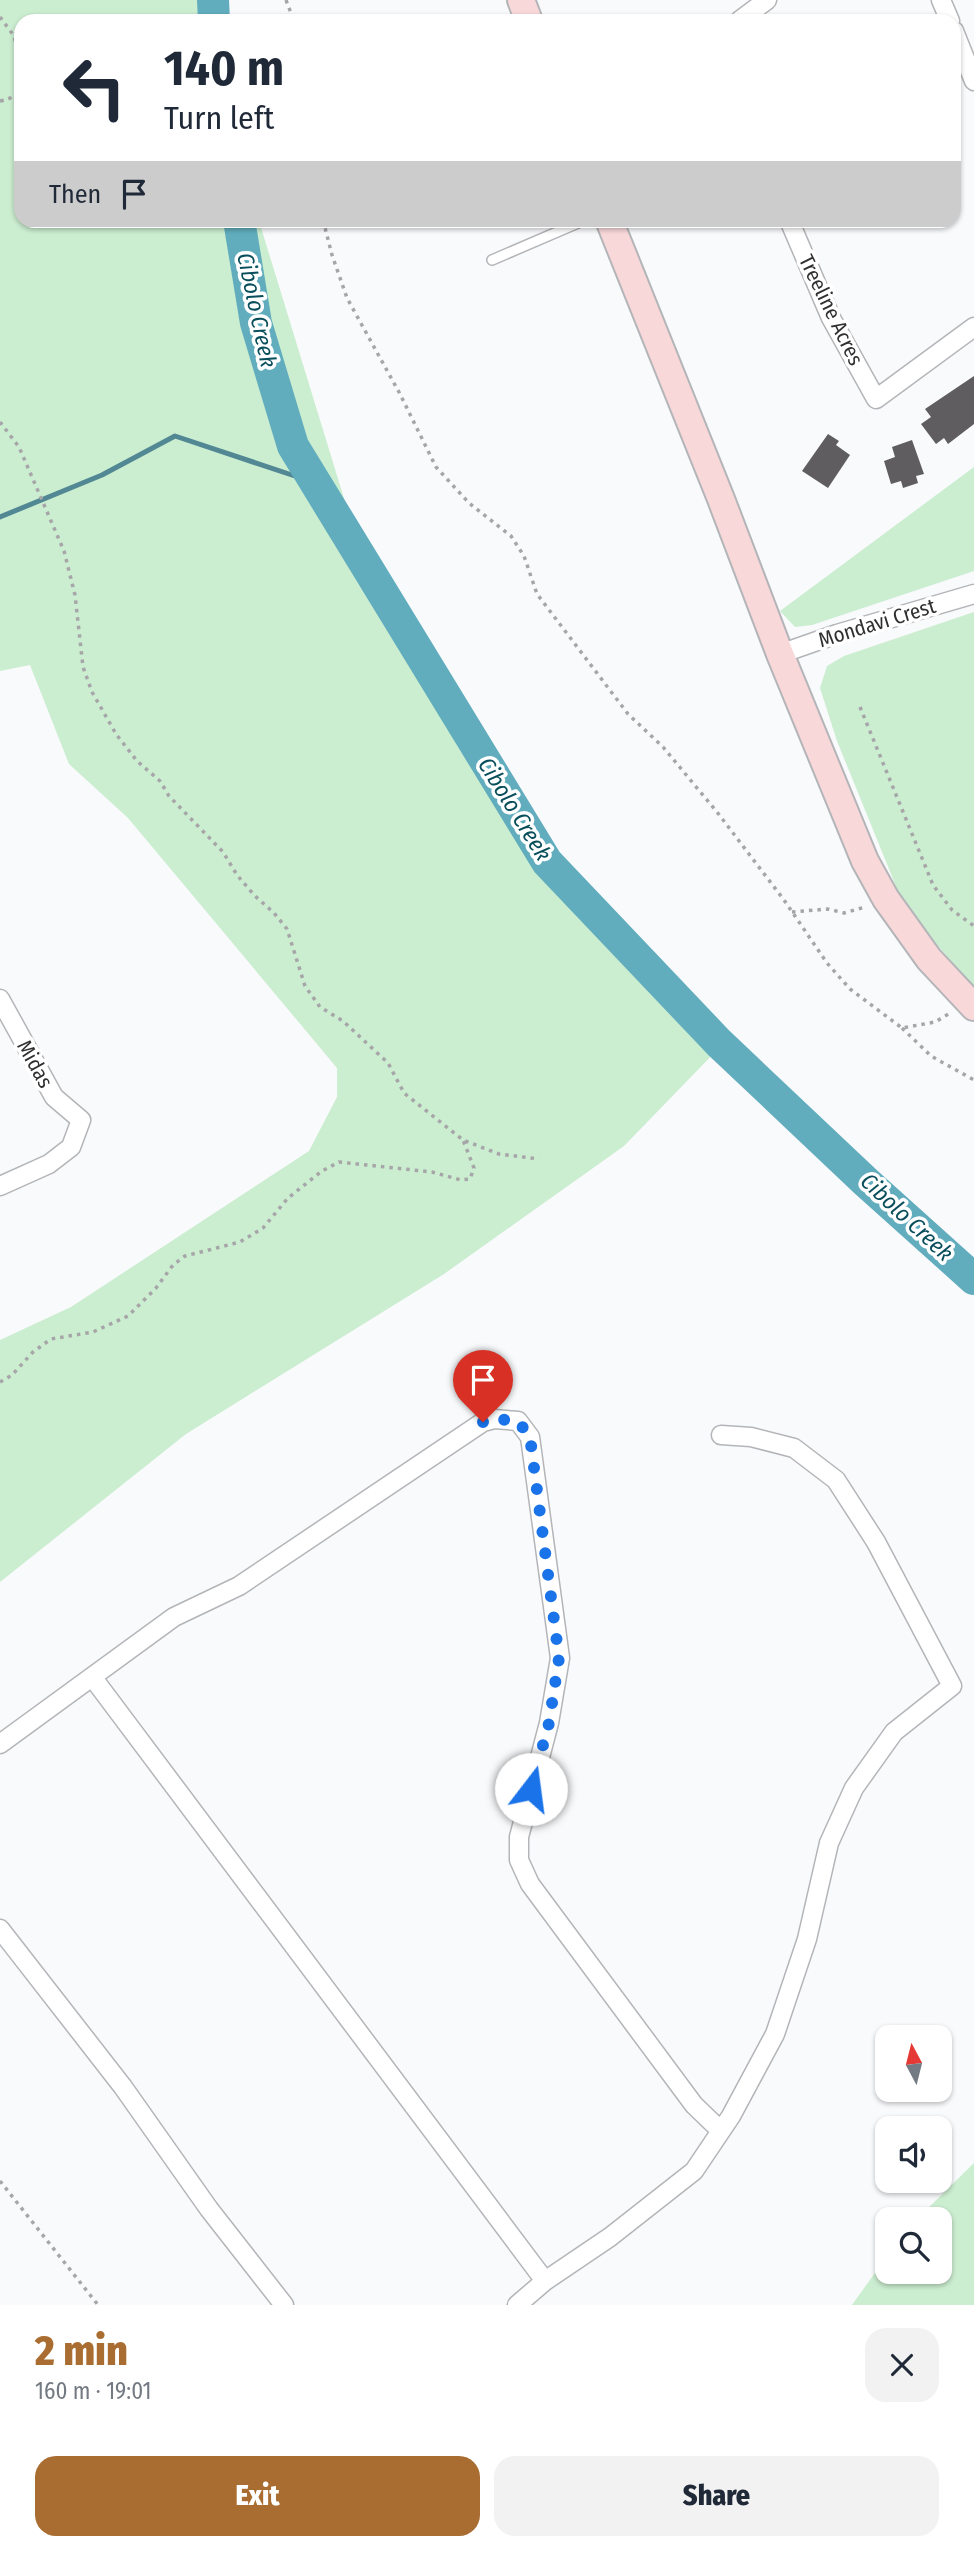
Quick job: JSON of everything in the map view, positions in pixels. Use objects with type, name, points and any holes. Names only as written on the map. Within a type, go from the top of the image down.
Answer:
[{"type":"main road","points":[[612,228],[780,654],[865,861],[886,899],[929,959],[971,1004]]},
{"type":"street","points":[[748,14],[767,0]]},
{"type":"street","points":[[961,48],[974,81]]},
{"type":"street","name":"Treeline Acres","points":[[792,228],[831,318],[876,399],[974,327]]},
{"type":"street","name":"Mondavi Crest","points":[[780,654],[837,634],[974,594]]},
{"type":"street","name":"Midas","points":[[0,999],[54,1097],[81,1120],[71,1147],[49,1164],[0,1186]]},
{"type":"street","points":[[0,1745],[174,1617],[239,1586],[483,1422],[523,1415],[530,1437],[559,1658],[549,1723],[519,1837],[519,1860],[530,1884],[694,2105],[722,2131]]},
{"type":"street","points":[[517,2305],[545,2281],[610,2237],[694,2171],[722,2131],[775,2034],[807,1938],[829,1843],[854,1788],[894,1732],[952,1686],[876,1542],[836,1480],[794,1448],[751,1437],[721,1435]]},
{"type":"street","points":[[93,1678],[545,2281]]},
{"type":"street","points":[[0,1929],[123,2087],[209,2209],[284,2305]]},
{"type":"lane","points":[[492,260],[566,228]]},
{"type":"path","points":[[0,17],[14,36]]},
{"type":"path","points":[[325,228],[347,298],[400,394],[436,467],[468,503],[511,536],[524,556],[537,594],[628,714],[663,747],[717,812],[849,989],[902,1028],[931,1056],[974,1080]]},
{"type":"path","points":[[0,422],[19,447],[64,551],[75,595],[83,667],[92,692],[116,734],[137,761],[160,781],[169,796],[216,843],[237,875],[274,913],[286,929],[305,986],[320,1006],[368,1042],[388,1063],[404,1093],[463,1140],[499,1154],[539,1159]]},
{"type":"path","points":[[860,707],[933,884],[952,911],[974,926]]},
{"type":"path","points":[[792,912],[828,909],[844,914],[886,899]]},
{"type":"path","points":[[902,1028],[935,1022],[971,1004]]},
{"type":"path","points":[[0,1382],[12,1375],[33,1352],[51,1339],[93,1332],[128,1317],[156,1288],[173,1265],[185,1256],[240,1242],[263,1228],[288,1198],[330,1166],[339,1162],[432,1172],[461,1180],[470,1179],[474,1168],[463,1140]]},
{"type":"path","points":[[0,2181],[98,2305]]},
{"type":"green space","points":[[0,0],[211,0],[214,14],[14,14],[14,228],[261,228],[373,593],[461,752],[555,883],[670,1008],[720,1047],[624,1146],[444,1274],[186,1434],[0,1582],[0,1340],[71,1307],[309,1151],[337,1097],[337,1068],[128,818],[69,764],[30,665],[0,671]]},
{"type":"green space","points":[[974,467],[974,571],[812,625],[795,627],[780,611]]},
{"type":"green space","points":[[974,612],[974,988],[904,906],[837,741],[820,688],[827,666],[844,656]]},
{"type":"green space","points":[[974,2163],[974,2305],[852,2305],[875,2273],[875,2284],[952,2284],[952,2207],[929,2207],[943,2193],[952,2193],[952,2185]]},
{"type":"building","points":[[974,376],[974,424],[948,444],[944,438],[936,444],[921,424],[931,417],[925,409]]},
{"type":"building","points":[[828,434],[839,441],[836,445],[850,455],[828,488],[802,471]]},
{"type":"building","points":[[912,440],[924,474],[916,476],[918,483],[903,488],[901,481],[891,484],[884,461],[895,457],[892,447]]},
{"type":"waterway","name":"Cibolo Creek","points":[[213,0],[214,14]]},
{"type":"waterway","name":"Cibolo Creek","points":[[240,228],[256,323],[293,446],[547,862],[719,1043],[866,1182],[974,1279]]},
{"type":"waterway","points":[[0,517],[102,475],[175,436],[316,483]]},
{"type":"route","points":[[483,1422],[494,1419],[518,1421],[526,1430],[530,1437],[542,1514],[559,1658],[549,1723],[531,1789]]}]
